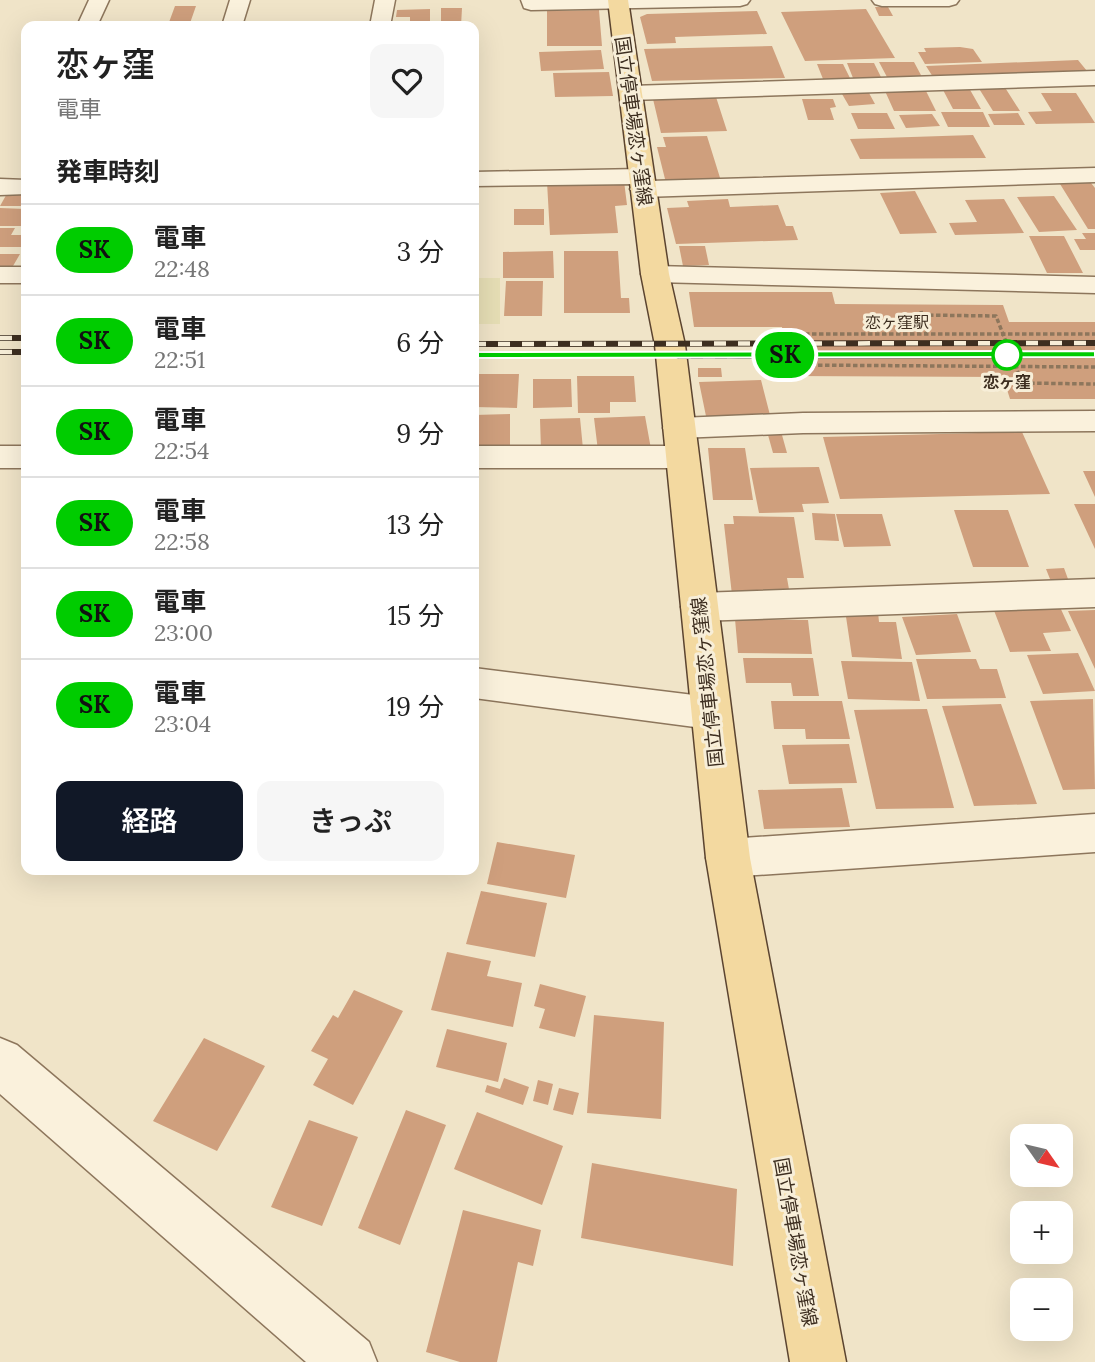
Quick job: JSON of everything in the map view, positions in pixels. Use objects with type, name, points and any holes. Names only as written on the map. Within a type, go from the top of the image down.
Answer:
[{"type":"main road","name":"国立停車場恋ヶ窪線","points":[[618,2],[655,274],[670,345],[728,858],[818,1362]]},
{"type":"street","points":[[89,21],[99,0]]},
{"type":"street","points":[[234,21],[240,0]]},
{"type":"street","points":[[381,21],[384,0]]},
{"type":"street","points":[[531,0],[531,4],[740,0]]},
{"type":"street","points":[[882,0],[949,0]]},
{"type":"street","points":[[631,93],[1095,78]]},
{"type":"street","points":[[479,179],[642,183],[1095,175]]},
{"type":"street","points":[[655,274],[1095,285]]},
{"type":"street","points":[[0,275],[21,275]]},
{"type":"street","points":[[479,457],[680,442],[803,423],[1095,421]]},
{"type":"street","points":[[0,457],[21,457]]},
{"type":"street","points":[[699,607],[1095,593]]},
{"type":"street","points":[[479,684],[710,713]]},
{"type":"street","points":[[728,858],[1095,833]]},
{"type":"street","points":[[0,1062],[349,1362]]},
{"type":"path","name":"恋ヶ窪駅","points":[[922,315],[996,316],[1022,383],[1095,384]]},
{"type":"path","name":"恋ヶ窪駅","points":[[791,334],[1095,334]]},
{"type":"path","points":[[797,365],[1095,367]]},
{"type":"shaded area","points":[[479,278],[500,278],[500,324],[479,324]]},
{"type":"building","points":[[175,6],[196,6],[191,21],[169,21]]},
{"type":"building","points":[[875,7],[888,7],[893,16],[879,16]]},
{"type":"building","points":[[441,8],[462,8],[461,21],[441,21]]},
{"type":"building","points":[[430,9],[430,21],[410,21],[410,17],[396,17],[397,10]]},
{"type":"building","points":[[866,9],[895,58],[805,61],[781,12]]},
{"type":"building","points":[[599,10],[602,46],[547,46],[547,11]]},
{"type":"building","points":[[757,11],[767,34],[675,37],[676,43],[647,44],[640,17],[647,14]]},
{"type":"building","points":[[772,46],[785,78],[652,81],[644,49]]},
{"type":"building","points":[[924,48],[973,49],[982,62],[925,64],[918,52],[926,52]]},
{"type":"building","points":[[601,50],[604,69],[541,71],[539,52]]},
{"type":"building","points":[[1078,60],[1087,71],[933,77],[926,66]]},
{"type":"building","points":[[879,62],[914,62],[922,77],[887,77]]},
{"type":"building","points":[[847,63],[874,63],[881,77],[853,78]]},
{"type":"building","points":[[817,64],[843,64],[850,78],[823,79]]},
{"type":"building","points":[[609,72],[613,96],[555,97],[553,73]]},
{"type":"building","points":[[1004,86],[1020,111],[993,111],[978,87]]},
{"type":"building","points":[[942,88],[969,88],[981,109],[953,109]]},
{"type":"building","points":[[885,91],[926,91],[936,111],[894,111]]},
{"type":"building","points":[[869,93],[875,104],[849,106],[842,94]]},
{"type":"building","points":[[1041,93],[1076,93],[1095,123],[1036,124],[1028,112],[1052,111]]},
{"type":"building","points":[[716,97],[727,131],[661,133],[653,99]]},
{"type":"building","points":[[802,99],[833,99],[836,107],[830,108],[834,120],[808,120]]},
{"type":"building","points":[[941,112],[983,112],[990,127],[948,127]]},
{"type":"building","points":[[851,113],[887,113],[895,129],[858,129]]},
{"type":"building","points":[[1018,113],[1025,125],[994,125],[988,114]]},
{"type":"building","points":[[932,114],[940,126],[906,128],[899,115]]},
{"type":"building","points":[[973,135],[986,158],[860,159],[850,139]]},
{"type":"building","points":[[707,136],[721,181],[666,183],[657,147],[666,147],[663,137]]},
{"type":"building","points":[[624,181],[627,205],[615,206],[618,233],[550,235],[547,182]]},
{"type":"building","points":[[1091,183],[1095,188],[1095,229],[1088,229],[1060,184]]},
{"type":"building","points":[[9,190],[21,191],[21,206],[0,206]]},
{"type":"building","points":[[915,191],[937,233],[900,234],[880,193]]},
{"type":"building","points":[[1054,196],[1077,230],[1039,232],[1017,197]]},
{"type":"building","points":[[728,199],[730,207],[778,205],[786,226],[793,226],[798,240],[676,244],[667,208],[689,207],[687,201]]},
{"type":"building","points":[[1004,199],[1024,233],[955,235],[949,223],[977,222],[965,200]]},
{"type":"building","points":[[0,208],[21,209],[21,226],[0,226]]},
{"type":"building","points":[[514,209],[544,209],[544,225],[514,225]]},
{"type":"building","points":[[0,228],[15,228],[11,235],[21,235],[21,247],[0,247]]},
{"type":"building","points":[[1082,233],[1095,233],[1095,250],[1080,250],[1074,239],[1086,239]]},
{"type":"building","points":[[1029,236],[1064,236],[1083,273],[1047,273]]},
{"type":"building","points":[[679,246],[705,246],[709,265],[683,266]]},
{"type":"building","points":[[553,251],[554,278],[503,278],[503,252]]},
{"type":"building","points":[[564,251],[618,251],[621,298],[629,298],[630,313],[564,313]]},
{"type":"building","points":[[0,254],[20,254],[13,266],[0,266]]},
{"type":"building","points":[[506,281],[543,281],[542,316],[504,316]]},
{"type":"building","points":[[689,292],[832,292],[835,304],[1003,305],[1009,322],[1095,322],[1095,399],[1010,399],[1003,377],[789,376],[782,327],[694,327]]},
{"type":"building","points":[[698,368],[721,368],[722,377],[698,377]]},
{"type":"building","points":[[479,374],[519,374],[517,408],[479,407]]},
{"type":"building","points":[[577,376],[634,376],[636,402],[610,402],[610,413],[578,413]]},
{"type":"building","points":[[533,379],[571,379],[572,407],[533,408]]},
{"type":"building","points":[[761,380],[771,419],[707,421],[699,382]]},
{"type":"building","points":[[510,414],[510,447],[479,448],[479,415]]},
{"type":"building","points":[[645,416],[651,449],[598,451],[594,418]]},
{"type":"building","points":[[580,418],[583,449],[541,450],[540,419]]},
{"type":"building","points":[[1022,432],[1050,494],[840,499],[823,437]]},
{"type":"building","points":[[768,435],[782,435],[787,453],[773,453]]},
{"type":"building","points":[[708,448],[745,448],[753,500],[713,500]]},
{"type":"building","points":[[819,467],[829,503],[802,504],[804,512],[759,513],[750,468]]},
{"type":"building","points":[[1083,471],[1095,471],[1095,497]]},
{"type":"building","points":[[1074,504],[1095,504],[1095,549]]},
{"type":"building","points":[[954,510],[1008,510],[1029,567],[973,567]]},
{"type":"building","points":[[812,513],[835,514],[839,541],[815,540]]},
{"type":"building","points":[[836,514],[882,514],[891,546],[844,547]]},
{"type":"building","points":[[733,516],[794,517],[804,578],[787,578],[790,595],[732,595],[724,524],[734,524]]},
{"type":"building","points":[[1064,568],[1068,579],[1050,579],[1046,569]]},
{"type":"building","points":[[1059,605],[1071,631],[1043,633],[1051,651],[1010,652],[993,608]]},
{"type":"building","points":[[845,610],[878,612],[879,622],[896,622],[902,659],[852,657]]},
{"type":"building","points":[[1095,610],[1095,669],[1068,611]]},
{"type":"building","points":[[957,614],[971,652],[916,655],[902,617]]},
{"type":"building","points":[[735,619],[808,620],[812,654],[738,653]]},
{"type":"building","points":[[1078,653],[1095,691],[1043,694],[1027,655]]},
{"type":"building","points":[[743,658],[813,658],[819,696],[793,696],[791,683],[746,683]]},
{"type":"building","points":[[916,659],[976,659],[980,669],[997,669],[1006,698],[927,699]]},
{"type":"building","points":[[841,661],[912,662],[920,701],[848,699]]},
{"type":"building","points":[[1093,699],[1095,789],[1063,790],[1030,701]]},
{"type":"building","points":[[771,701],[842,701],[850,739],[806,739],[805,729],[774,729]]},
{"type":"building","points":[[1001,704],[1037,804],[974,806],[942,706]]},
{"type":"building","points":[[927,709],[954,808],[876,809],[854,710]]},
{"type":"building","points":[[849,744],[857,783],[789,784],[782,745]]},
{"type":"building","points":[[842,788],[850,827],[764,829],[758,790]]},
{"type":"building","points":[[497,842],[575,855],[566,898],[487,884]]},
{"type":"building","points":[[481,891],[547,903],[535,957],[466,944]]},
{"type":"building","points":[[447,952],[491,961],[487,976],[522,983],[513,1027],[431,1010]]},
{"type":"building","points":[[540,984],[586,996],[575,1037],[539,1028],[545,1009],[534,1006]]},
{"type":"building","points":[[354,990],[403,1011],[353,1105],[313,1085],[328,1059],[311,1051],[333,1015],[338,1018]]},
{"type":"building","points":[[594,1015],[664,1022],[661,1119],[587,1113]]},
{"type":"building","points":[[447,1029],[507,1043],[498,1082],[436,1067]]},
{"type":"building","points":[[204,1038],[265,1066],[217,1151],[153,1121]]},
{"type":"building","points":[[504,1078],[529,1087],[523,1105],[485,1092],[487,1085],[500,1089]]},
{"type":"building","points":[[538,1080],[553,1084],[548,1105],[533,1101]]},
{"type":"building","points":[[559,1088],[579,1093],[573,1115],[553,1110]]},
{"type":"building","points":[[406,1110],[446,1125],[400,1245],[358,1228]]},
{"type":"building","points":[[477,1112],[563,1146],[542,1205],[454,1169]]},
{"type":"building","points":[[309,1120],[358,1137],[322,1226],[271,1207]]},
{"type":"building","points":[[592,1163],[737,1189],[733,1266],[581,1238]]},
{"type":"building","points":[[463,1210],[541,1230],[533,1266],[518,1262],[497,1362],[460,1362],[426,1352]]},
{"type":"railway","points":[[0,338],[21,338]]},
{"type":"railway","points":[[479,344],[1095,343]]},
{"type":"railway","points":[[0,352],[21,352]]},
{"type":"railway","points":[[479,355],[616,355]]},
{"type":"railway","points":[[679,356],[1095,355]]},
{"type":"train","name":"SK","points":[[479,355],[1095,355]]},
{"type":"place","name":"恋ヶ窪","points":[[1007,355]]}]
